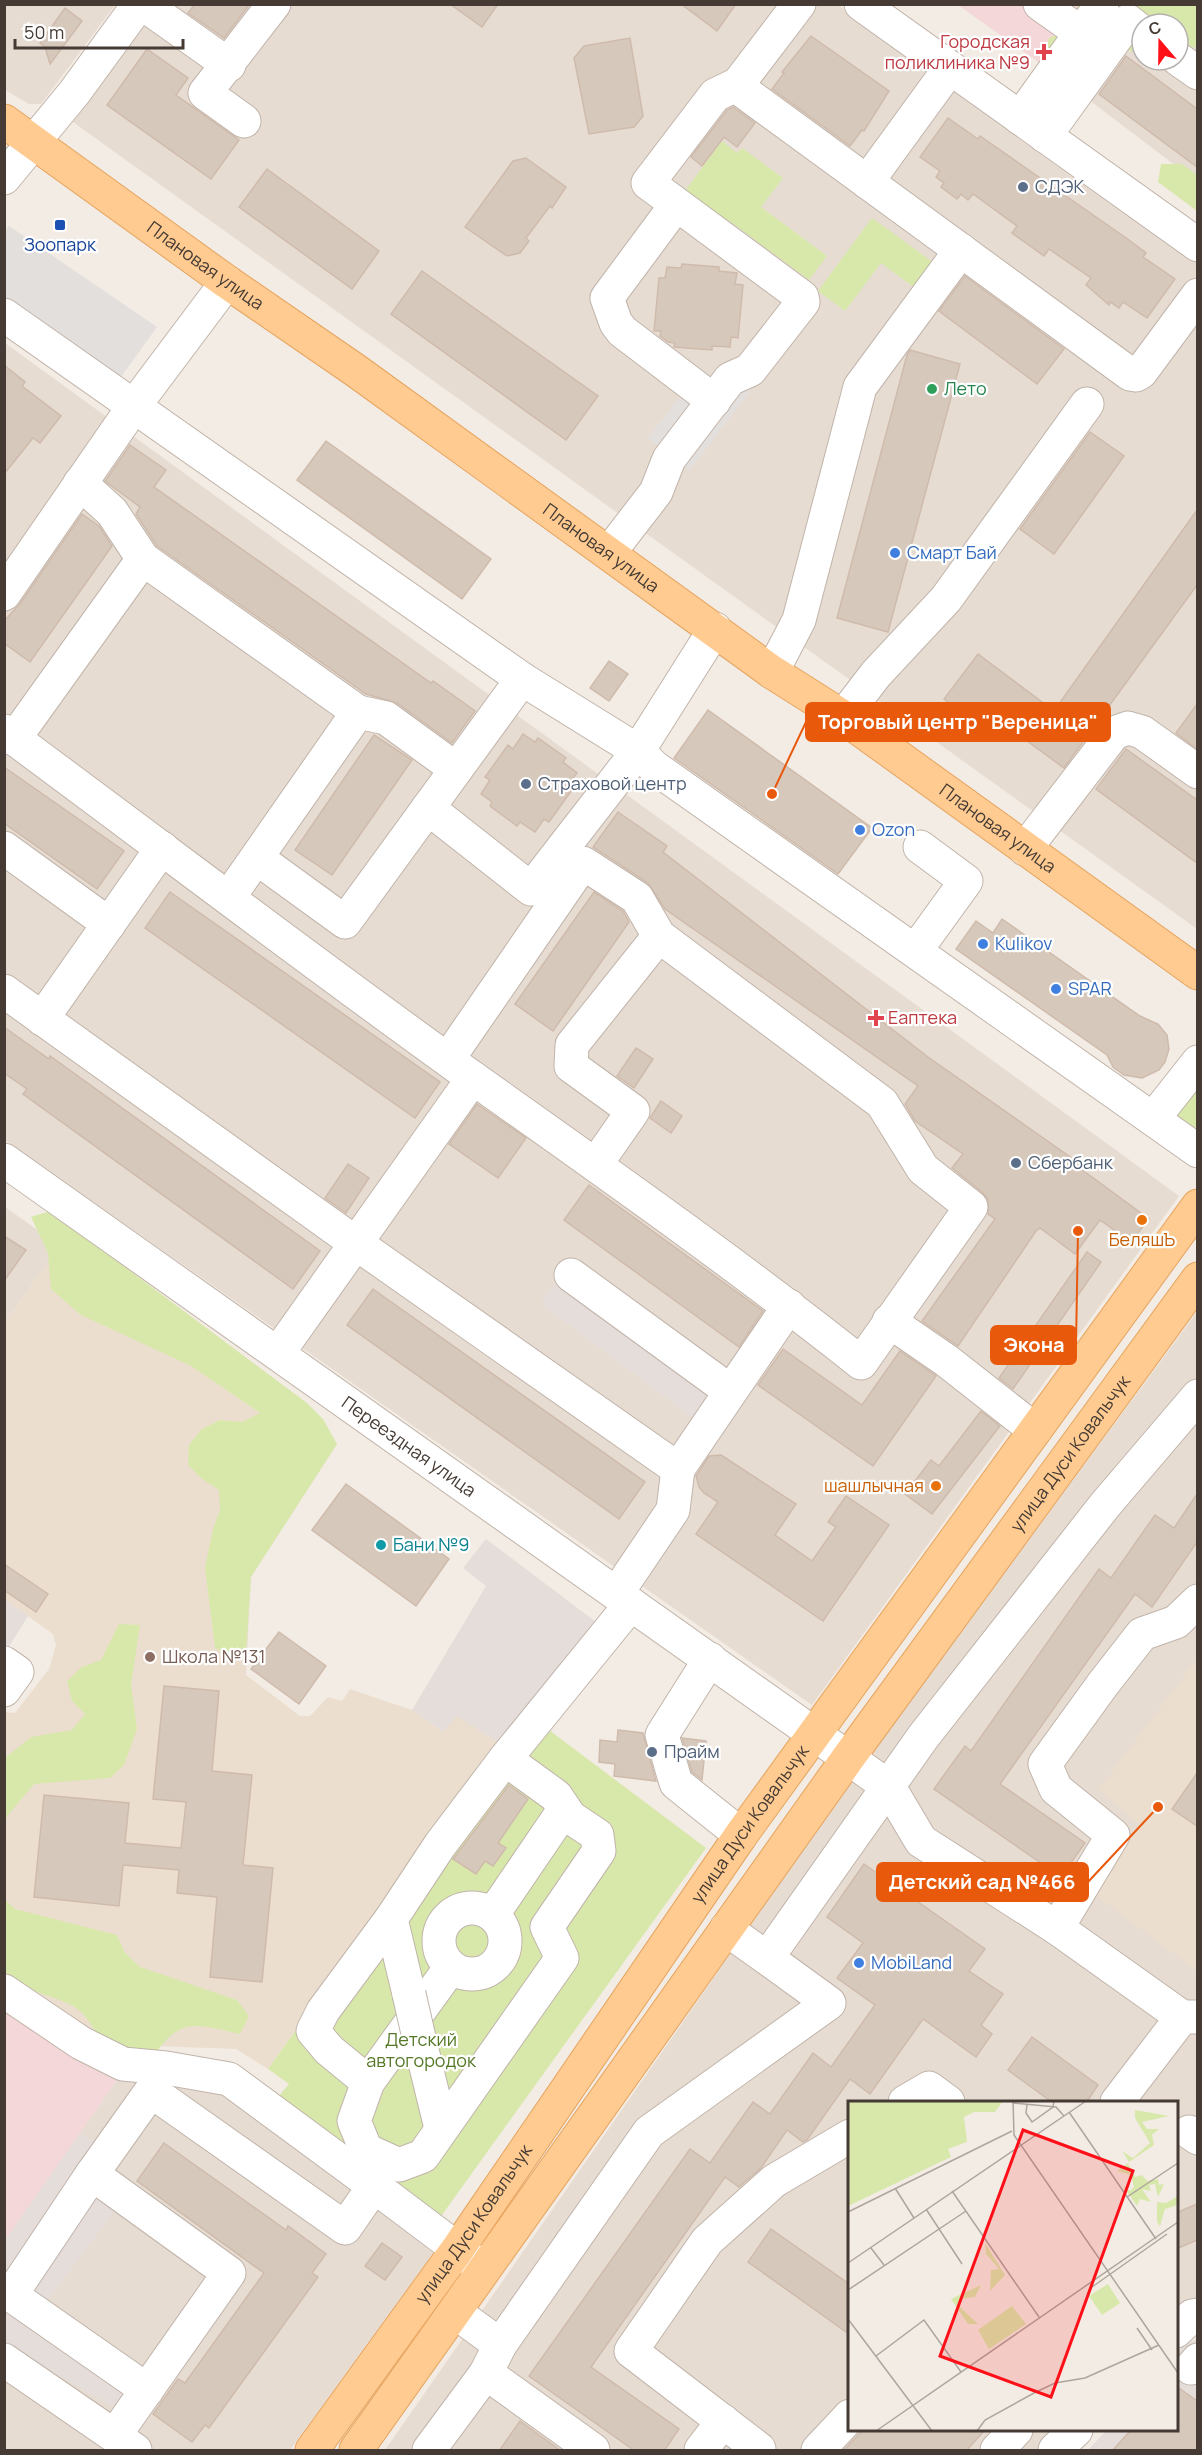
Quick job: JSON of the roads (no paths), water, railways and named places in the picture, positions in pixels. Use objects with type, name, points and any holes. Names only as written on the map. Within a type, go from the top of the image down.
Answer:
[{"type":"main road","name":"Плановая улица","points":[[4,121],[227,282],[355,370],[772,672],[843,717],[1197,973]]},
{"type":"main road","name":"улица Дуси Ковальчук","points":[[312,2451],[456,2250],[741,1835],[1197,1206]]},
{"type":"main road","name":"улица Дуси Ковальчук","points":[[356,2451],[848,1758],[1197,1279]]},
{"type":"street","points":[[4,178],[35,144],[141,4],[229,65]]},
{"type":"street","points":[[244,121],[205,93],[229,65],[274,4]]},
{"type":"street","points":[[739,95],[799,4]]},
{"type":"street","points":[[861,4],[1197,245]]},
{"type":"street","points":[[1041,4],[1081,33]]},
{"type":"street","points":[[1033,127],[1081,33],[1102,4]]},
{"type":"street","points":[[1033,127],[1128,21],[1130,23]]},
{"type":"street","points":[[867,182],[950,68]]},
{"type":"street","points":[[609,553],[656,492],[669,459],[731,378],[750,370],[803,299],[649,185],[648,181],[715,95],[739,95],[867,182],[1130,374],[1136,375],[1141,372],[1197,295]]},
{"type":"street","points":[[676,205],[607,298],[622,331],[714,401]]},
{"type":"street","points":[[772,672],[799,620],[860,387],[961,250]]},
{"type":"street","points":[[4,594],[134,406],[227,282]]},
{"type":"street","points":[[4,315],[522,680],[638,751],[654,767],[916,950],[1197,1151]]},
{"type":"street","points":[[843,717],[876,674],[946,599],[1087,404]]},
{"type":"street","points":[[80,483],[112,512],[143,559],[358,712],[386,718],[456,769]]},
{"type":"street","points":[[143,559],[9,735],[460,1069],[596,1164],[789,1306],[861,1363],[971,1207],[923,1169],[882,1103],[658,936],[637,898],[583,863],[460,1069],[357,1244],[278,1353]]},
{"type":"street","points":[[428,808],[531,889],[638,751],[715,629]]},
{"type":"street","points":[[257,858],[345,922],[522,680]]},
{"type":"street","points":[[229,897],[358,712]]},
{"type":"street","points":[[1025,849],[1114,734],[1128,728],[1142,732],[1197,772]]},
{"type":"street","points":[[4,848],[109,924]]},
{"type":"street","points":[[42,1019],[162,848]]},
{"type":"street","points":[[916,950],[966,880],[920,848]]},
{"type":"street","points":[[596,1164],[633,1111],[571,1066],[572,1046],[658,936]]},
{"type":"street","points":[[4,991],[357,1244],[678,1469]]},
{"type":"street","points":[[1153,1119],[1197,1062]]},
{"type":"street","name":"Переездная улица","points":[[4,1160],[889,1786]]},
{"type":"street","points":[[571,1275],[730,1391]]},
{"type":"street","points":[[368,2082],[329,2050],[313,2031],[323,2011],[391,1919],[440,1845],[624,1598],[673,1510],[678,1469],[789,1306]]},
{"type":"street","points":[[889,1321],[947,1361],[1035,1430]]},
{"type":"street","points":[[767,1958],[923,1737],[1098,1514],[1197,1396]]},
{"type":"street","points":[[1057,1928],[1113,1835],[1056,1789],[1046,1764],[1142,1634],[1176,1622],[1197,1601]]},
{"type":"street","points":[[710,1659],[662,1735],[676,1783],[741,1835]]},
{"type":"street","points":[[4,1662],[16,1672],[4,1690]]},
{"type":"street","points":[[451,1967],[368,2082],[354,2121],[366,2150],[399,2165],[423,2156],[562,1958],[547,1927],[599,1851],[597,1835],[570,1817],[556,1796],[505,1759]]},
{"type":"street","points":[[889,1786],[921,1841],[1190,2017],[1118,2101]]},
{"type":"street","points":[[493,1914],[557,1820],[570,1817]]},
{"type":"street","points":[[535,1852],[570,1894]]},
{"type":"street","points":[[517,1879],[570,1894]]},
{"type":"street","points":[[471,1907],[493,1914],[501,1923],[505,1934],[506,1946],[502,1957],[495,1966],[485,1972],[473,1975],[462,1973],[451,1967],[439,1948],[442,1925],[450,1916],[471,1907]]},
{"type":"street","points":[[391,1919],[441,2128]]},
{"type":"street","points":[[429,2451],[486,2373],[500,2344],[649,2132],[829,2003],[726,1929]]},
{"type":"street","points":[[502,1957],[542,1987]]},
{"type":"street","points":[[4,1990],[81,2043],[123,2064],[166,2068],[229,2079],[485,2270]]},
{"type":"street","points":[[908,2101],[929,2088],[945,2101]]},
{"type":"street","points":[[147,2390],[11,2295],[151,2091],[345,2228],[374,2186]]},
{"type":"street","points":[[758,2451],[759,2449],[631,2351],[707,2241],[774,2181],[848,2137]]},
{"type":"street","points":[[4,2360],[125,2443],[147,2390],[229,2273],[92,2174]]},
{"type":"street","points":[[455,2312],[500,2344]]},
{"type":"street","points":[[1178,2329],[1192,2316],[1197,2315]]},
{"type":"street","points":[[486,2373],[592,2450]]},
{"type":"street","points":[[818,2451],[848,2417]]},
{"type":"street","points":[[701,2451],[723,2421]]},
{"type":"street","points":[[997,2451],[1015,2431]]},
{"type":"street","points":[[1055,2451],[1075,2431]]},
{"type":"place","name":"Городская поликлиника №9","points":[[1044,52]]},
{"type":"place","name":"СДЭК","points":[[1023,187]]},
{"type":"place","name":"Зоопарк","points":[[60,225]]},
{"type":"place","name":"Лето","points":[[932,389]]},
{"type":"place","name":"Смарт Бай","points":[[895,553]]},
{"type":"place","name":"Страховой центр","points":[[526,784]]},
{"type":"place","name":"Торговый центр \"Вереница\"","points":[[772,794]]},
{"type":"place","name":"Ozon","points":[[860,830]]},
{"type":"place","name":"Kulikov","points":[[983,944]]},
{"type":"place","name":"SPAR","points":[[1056,989]]},
{"type":"place","name":"Еаптека","points":[[876,1018]]},
{"type":"place","name":"Сбербанк","points":[[1016,1163]]},
{"type":"place","name":"БеляшЪ","points":[[1142,1220]]},
{"type":"place","name":"Экона","points":[[1078,1231]]},
{"type":"place","name":"шашлычная","points":[[936,1486]]},
{"type":"place","name":"Бани №9","points":[[381,1545]]},
{"type":"place","name":"Школа №131","points":[[150,1657]]},
{"type":"place","name":"Прайм","points":[[652,1752]]},
{"type":"place","name":"Детский сад №466","points":[[1158,1807]]},
{"type":"place","name":"MobiLand","points":[[859,1963]]},
{"type":"park label","name":"Детский автогородок","points":[[421,2050]]}]
